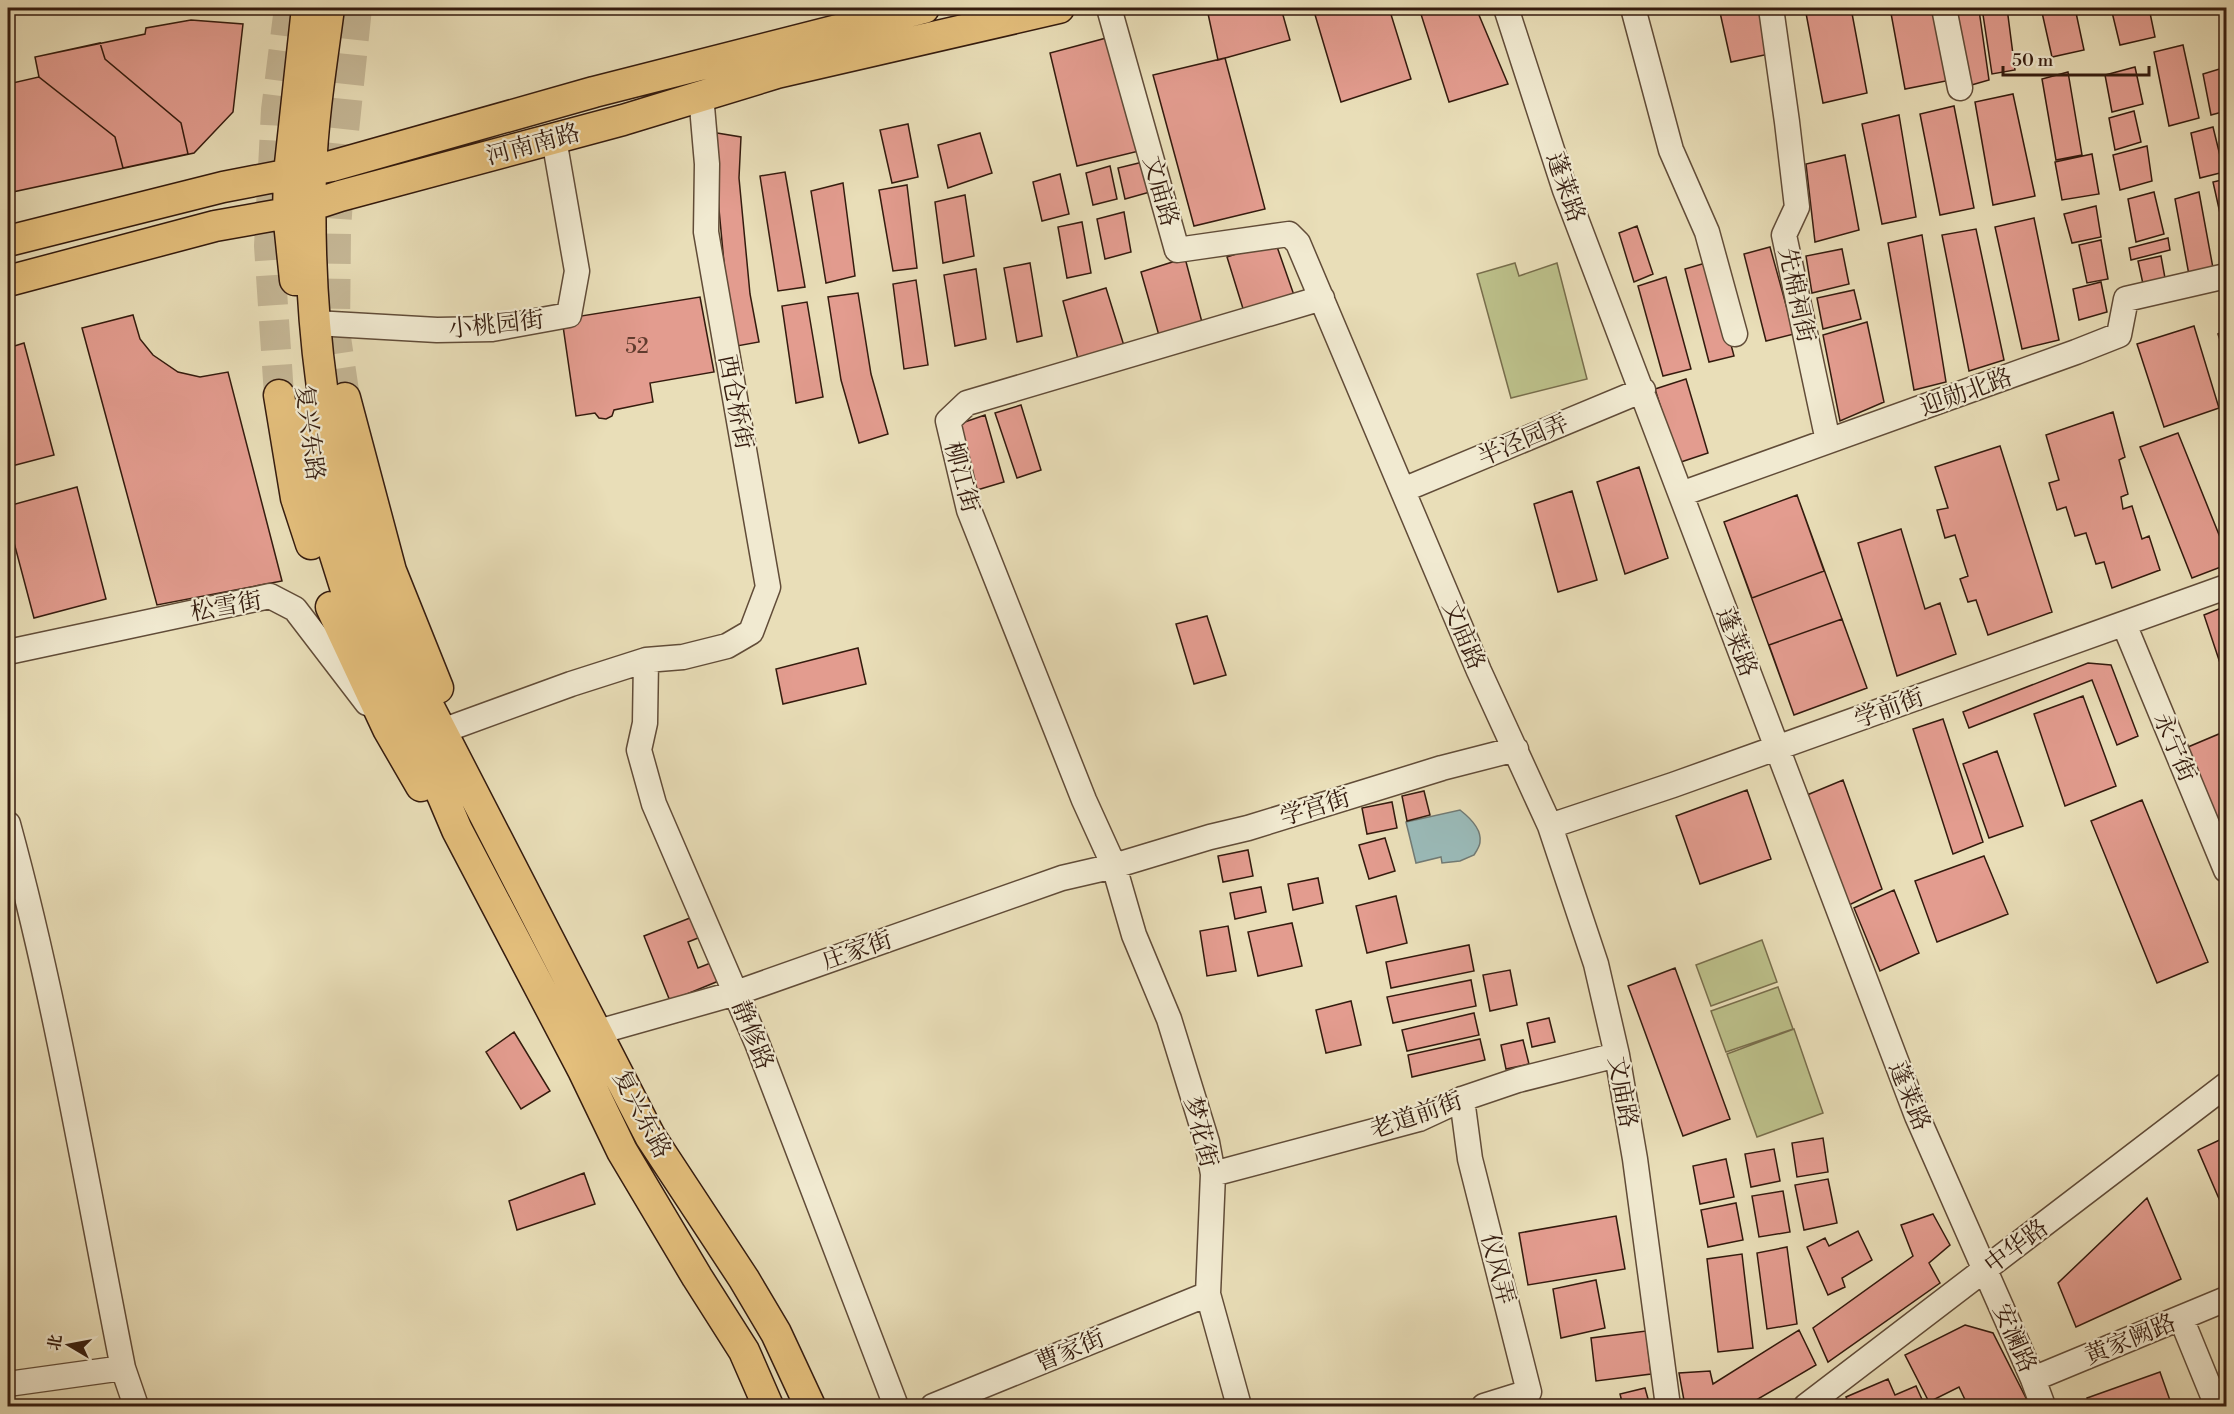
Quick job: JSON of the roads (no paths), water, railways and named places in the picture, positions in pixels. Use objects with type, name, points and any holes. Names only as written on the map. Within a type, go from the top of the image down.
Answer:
[{"type":"main road","name":"复兴东路","points":[[307,8],[300,171],[304,405],[320,507],[352,609],[412,724],[457,830],[583,1070],[622,1151],[744,1351],[768,1407]]},
{"type":"main road","name":"复兴东路","points":[[300,171],[317,93],[329,8]]},
{"type":"main road","name":"河南南路","points":[[8,241],[300,171],[332,166],[594,92],[924,8]]},
{"type":"main road","name":"河南南路","points":[[8,281],[215,226],[300,209],[554,139],[777,73],[1059,8]]},
{"type":"main road","name":"复兴东路","points":[[300,209],[315,323],[321,392],[342,497],[369,585],[395,641],[650,1136],[744,1279],[776,1334],[810,1407]]},
{"type":"main road","name":"复兴东路","points":[[279,395],[296,498],[334,617],[388,729],[418,782],[457,830]]},
{"type":"main road","name":"复兴东路","points":[[345,398],[391,571],[485,814]]},
{"type":"street","name":"文庙路","points":[[1108,8],[1177,250],[1289,234],[1298,243],[1479,671],[1550,826],[1596,964],[1617,1055],[1635,1159],[1668,1407]]},
{"type":"street","name":"蓬莱路","points":[[1506,8],[1565,190],[1917,1116],[1984,1270]]},
{"type":"street","points":[[1633,8],[1671,150],[1707,232],[1735,334]]},
{"type":"street","name":"先棉祠街","points":[[1771,8],[1797,207],[1784,235],[1828,441]]},
{"type":"street","points":[[1944,8],[1960,88]]},
{"type":"street","name":"西仓桥街","points":[[646,660],[683,657],[728,646],[751,632],[768,587],[745,444],[706,232],[707,164],[701,95]]},
{"type":"street","name":"小桃园街","points":[[315,323],[437,330],[492,329],[569,315],[577,271],[554,139]]},
{"type":"street","name":"迎勋北路","points":[[1681,494],[2119,335],[2126,300],[2226,276]]},
{"type":"street","name":"柳江街","points":[[1114,866],[1084,800],[969,510],[948,421],[967,403],[1322,298]]},
{"type":"street","name":"半泾园弄","points":[[1403,490],[1642,390]]},
{"type":"street","name":"学前街","points":[[1550,826],[2226,587]]},
{"type":"street","name":"松雪街","points":[[8,652],[270,596],[294,609],[388,729]]},
{"type":"street","name":"永宁街","points":[[2124,624],[2226,870]]},
{"type":"street","points":[[453,727],[571,684],[646,660]]},
{"type":"street","name":"静修路","points":[[646,660],[645,723],[639,750],[654,804],[769,1074],[896,1407]]},
{"type":"street","name":"学宫街","points":[[1114,866],[1248,828],[1442,768],[1516,749]]},
{"type":"street","points":[[8,824],[26,890],[64,1066],[123,1368],[136,1407]]},
{"type":"street","name":"庄家街","points":[[598,1032],[735,993],[1062,878],[1114,866]]},
{"type":"street","name":"梦花街","points":[[1114,866],[1134,935],[1169,1019],[1207,1142],[1214,1174],[1208,1294],[1239,1407]]},
{"type":"street","name":"老道前街","points":[[1214,1174],[1419,1119],[1462,1099],[1518,1080],[1617,1055]]},
{"type":"street","name":"中华路","points":[[1806,1407],[2226,1085]]},
{"type":"street","name":"仪风弄","points":[[1462,1099],[1470,1159],[1529,1392],[1484,1407]]},
{"type":"street","name":"安澜路","points":[[1984,1270],[2033,1379],[2043,1407]]},
{"type":"street","name":"曹家街","points":[[933,1407],[1208,1294]]},
{"type":"street","name":"黄家阙路","points":[[2033,1379],[2226,1299]]},
{"type":"street","points":[[2181,1318],[2217,1407]]},
{"type":"street","points":[[8,1384],[123,1368]]},
{"type":"water","points":[[1460,810],[1479,832],[1480,844],[1474,855],[1460,861],[1442,863],[1441,857],[1416,863],[1406,822]]},
{"type":"tunnel","points":[[279,395],[269,246],[276,110],[289,8]]},
{"type":"tunnel","points":[[345,398],[335,331],[336,230],[357,8]]}]
